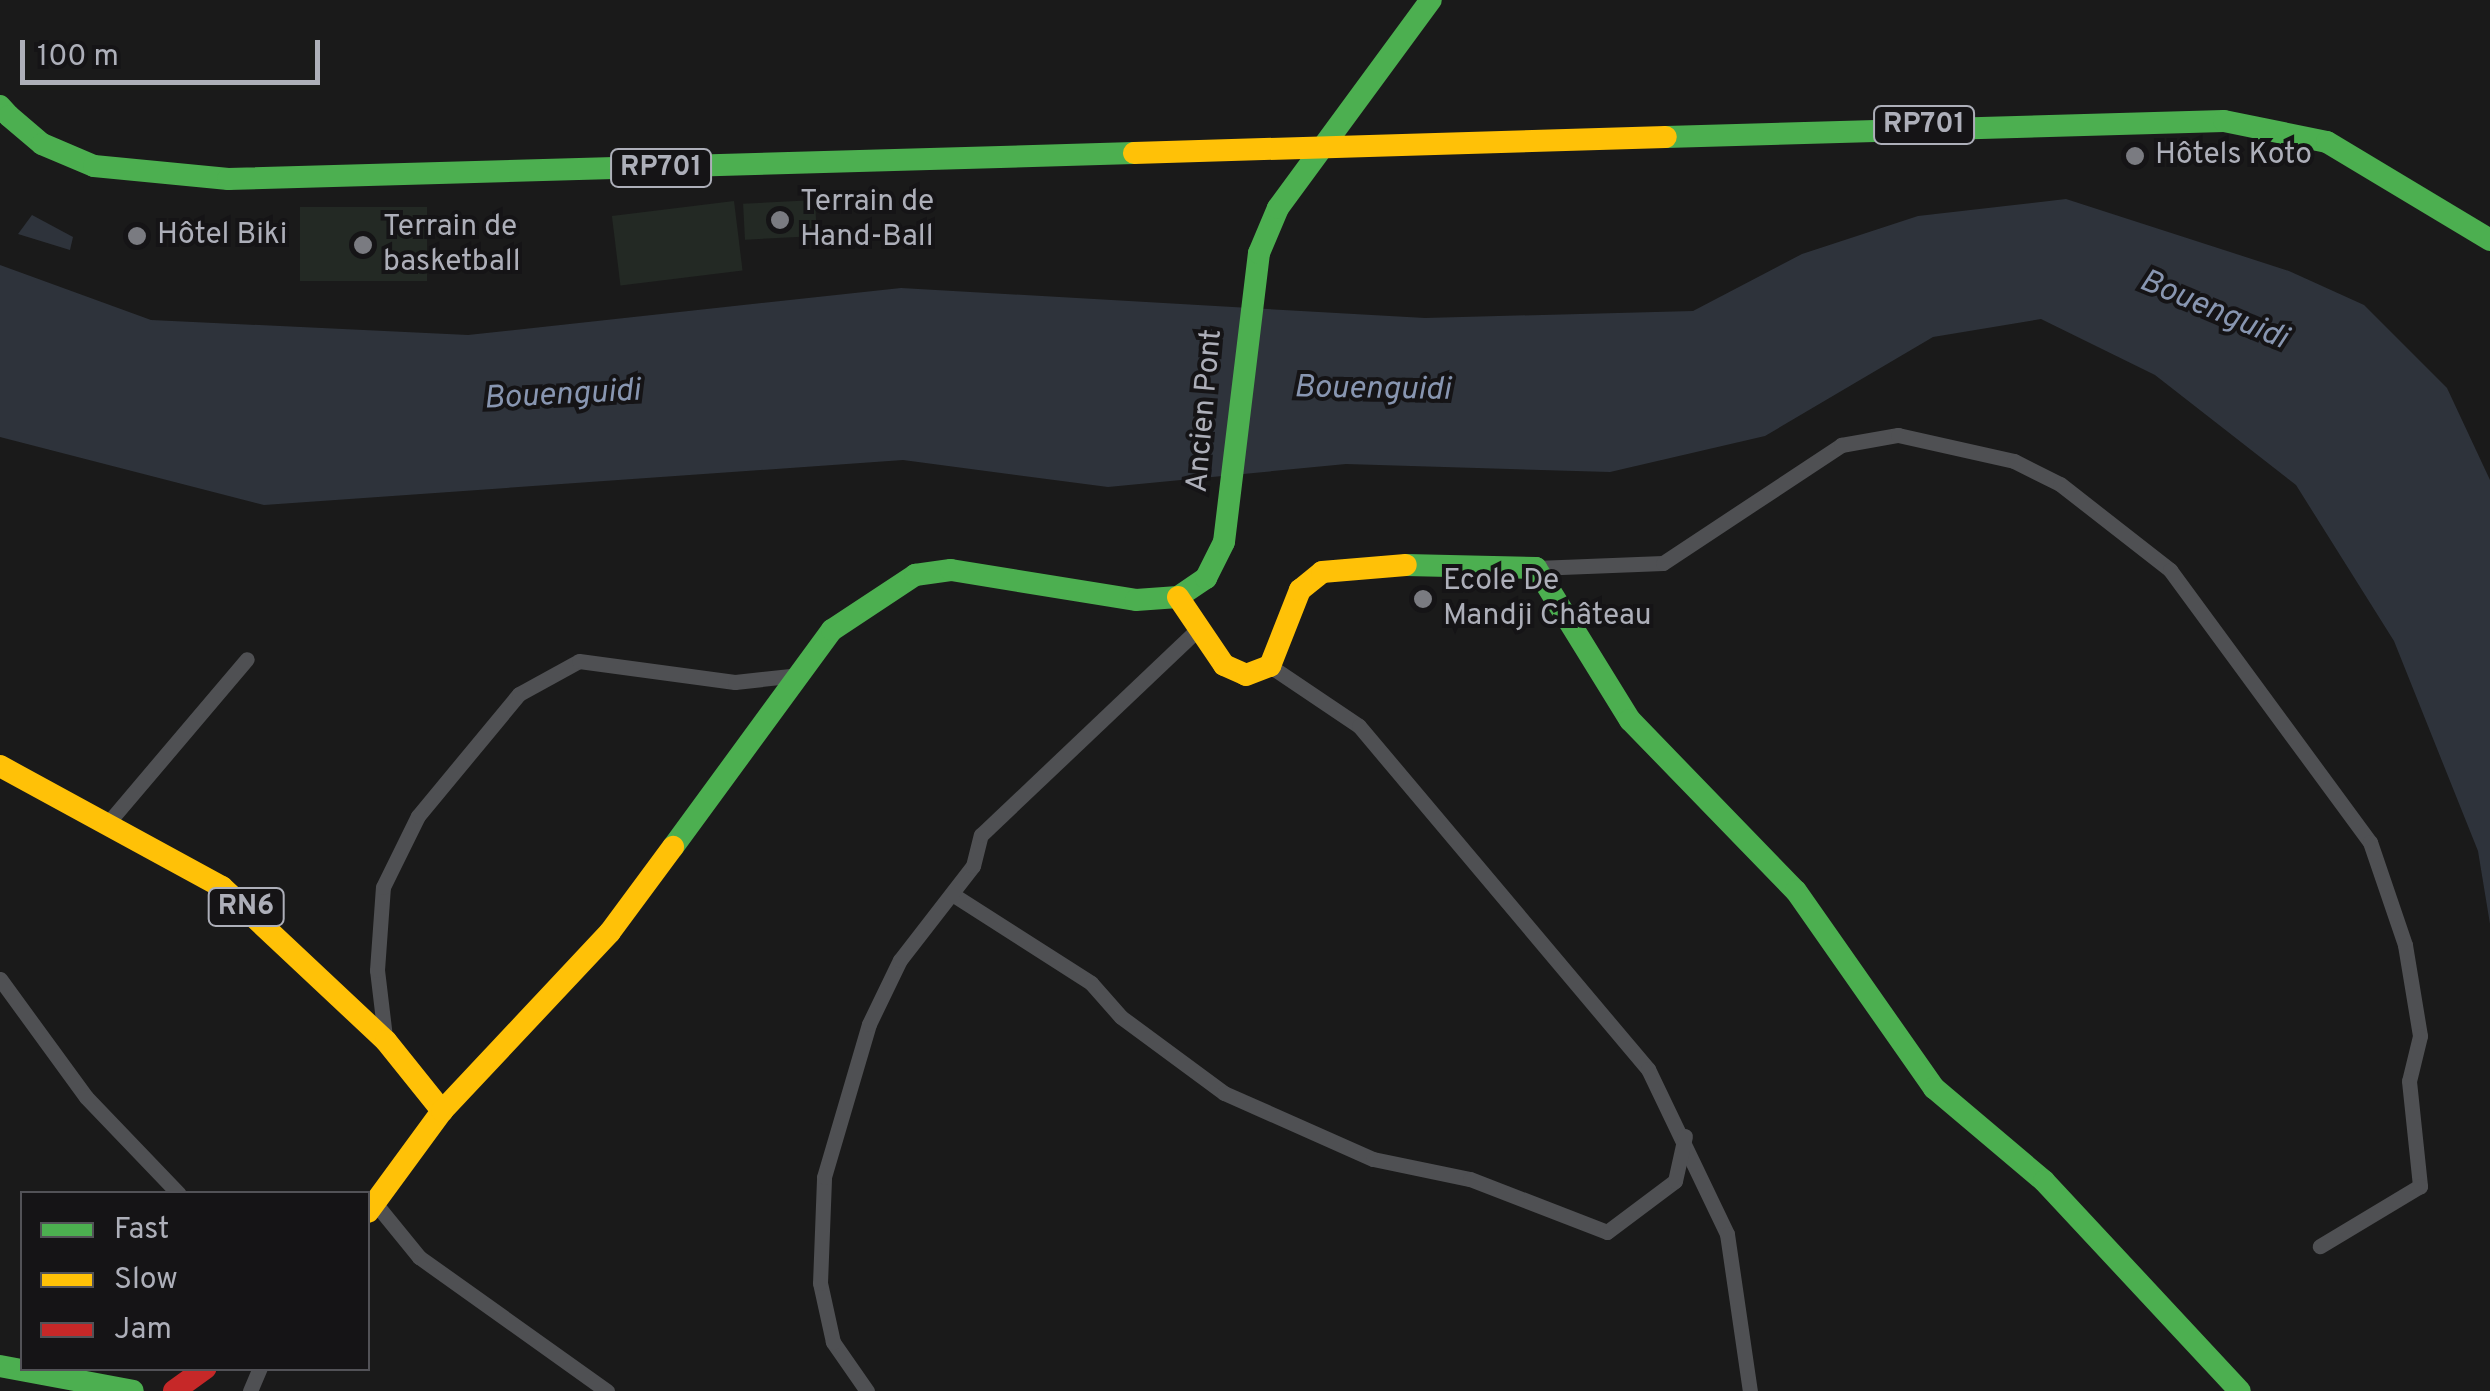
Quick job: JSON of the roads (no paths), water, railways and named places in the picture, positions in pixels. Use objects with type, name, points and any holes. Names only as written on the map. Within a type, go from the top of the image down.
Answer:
[{"type":"main road","name":"Ancien Pont","points":[[1178,597],[1206,578],[1226,522],[1246,306],[1278,208],[1431,0]]},
{"type":"main road","name":"RP701","points":[[3,112],[42,144],[94,166],[228,179],[1328,143],[2224,120],[2327,142],[2490,240]]},
{"type":"main road","points":[[371,1208],[442,1111],[610,932],[710,808],[832,630],[915,575],[952,570],[1136,600],[1178,597],[1234,670],[1270,666],[1300,590],[1322,572],[1451,561],[1536,568],[1630,720],[1775,865],[1934,1088],[2044,1181],[2240,1391]]},
{"type":"main road","name":"RN6","points":[[0,766],[231,894],[386,1041],[442,1111]]},
{"type":"main road","points":[[27,1371],[133,1391]]},
{"type":"main road","points":[[174,1391],[202,1371]]},
{"type":"street","points":[[1536,568],[1663,563],[1841,445],[1898,435],[2014,460],[2170,570],[2370,842],[2405,945],[2420,1036],[2409,1081],[2420,1186],[2320,1246]]},
{"type":"street","points":[[867,1391],[823,1317],[824,1177],[880,999],[952,894],[989,826],[1199,628]]},
{"type":"street","points":[[107,824],[247,659]]},
{"type":"street","points":[[386,1041],[377,970],[383,886],[418,816],[519,694],[579,661],[736,682],[798,675]]},
{"type":"street","points":[[1270,666],[1358,726],[1648,1069],[1686,1133],[1727,1234],[1750,1391]]},
{"type":"street","points":[[952,894],[1091,983],[1121,1017],[1224,1094],[1372,1158],[1470,1180],[1607,1232],[1675,1181],[1686,1133]]},
{"type":"street","points":[[0,979],[86,1096],[176,1191]]},
{"type":"street","points":[[371,1208],[420,1258],[607,1391]]},
{"type":"water","name":"Bouenguidi","points":[[2066,199],[2289,271],[2364,305],[2447,388],[2490,480],[2490,924],[2478,851],[2394,641],[2296,485],[2155,375],[2041,319],[1933,337],[1765,436],[1610,472],[1346,464],[1108,487],[903,460],[264,505],[0,437],[0,265],[151,320],[468,335],[901,288],[1425,318],[1693,311],[1802,254],[1918,216]]},
{"type":"water","points":[[32,215],[73,237],[70,250],[18,234]]},
{"type":"place","name":"Hôtels Koto","points":[[2135,156]]},
{"type":"place","name":"Terrain de Hand-Ball","points":[[780,220]]},
{"type":"place","name":"Hôtel Biki","points":[[137,236]]},
{"type":"place","name":"Terrain de basketball","points":[[363,245]]},
{"type":"place","name":"Ecole De Mandji Château","points":[[1423,599]]}]
